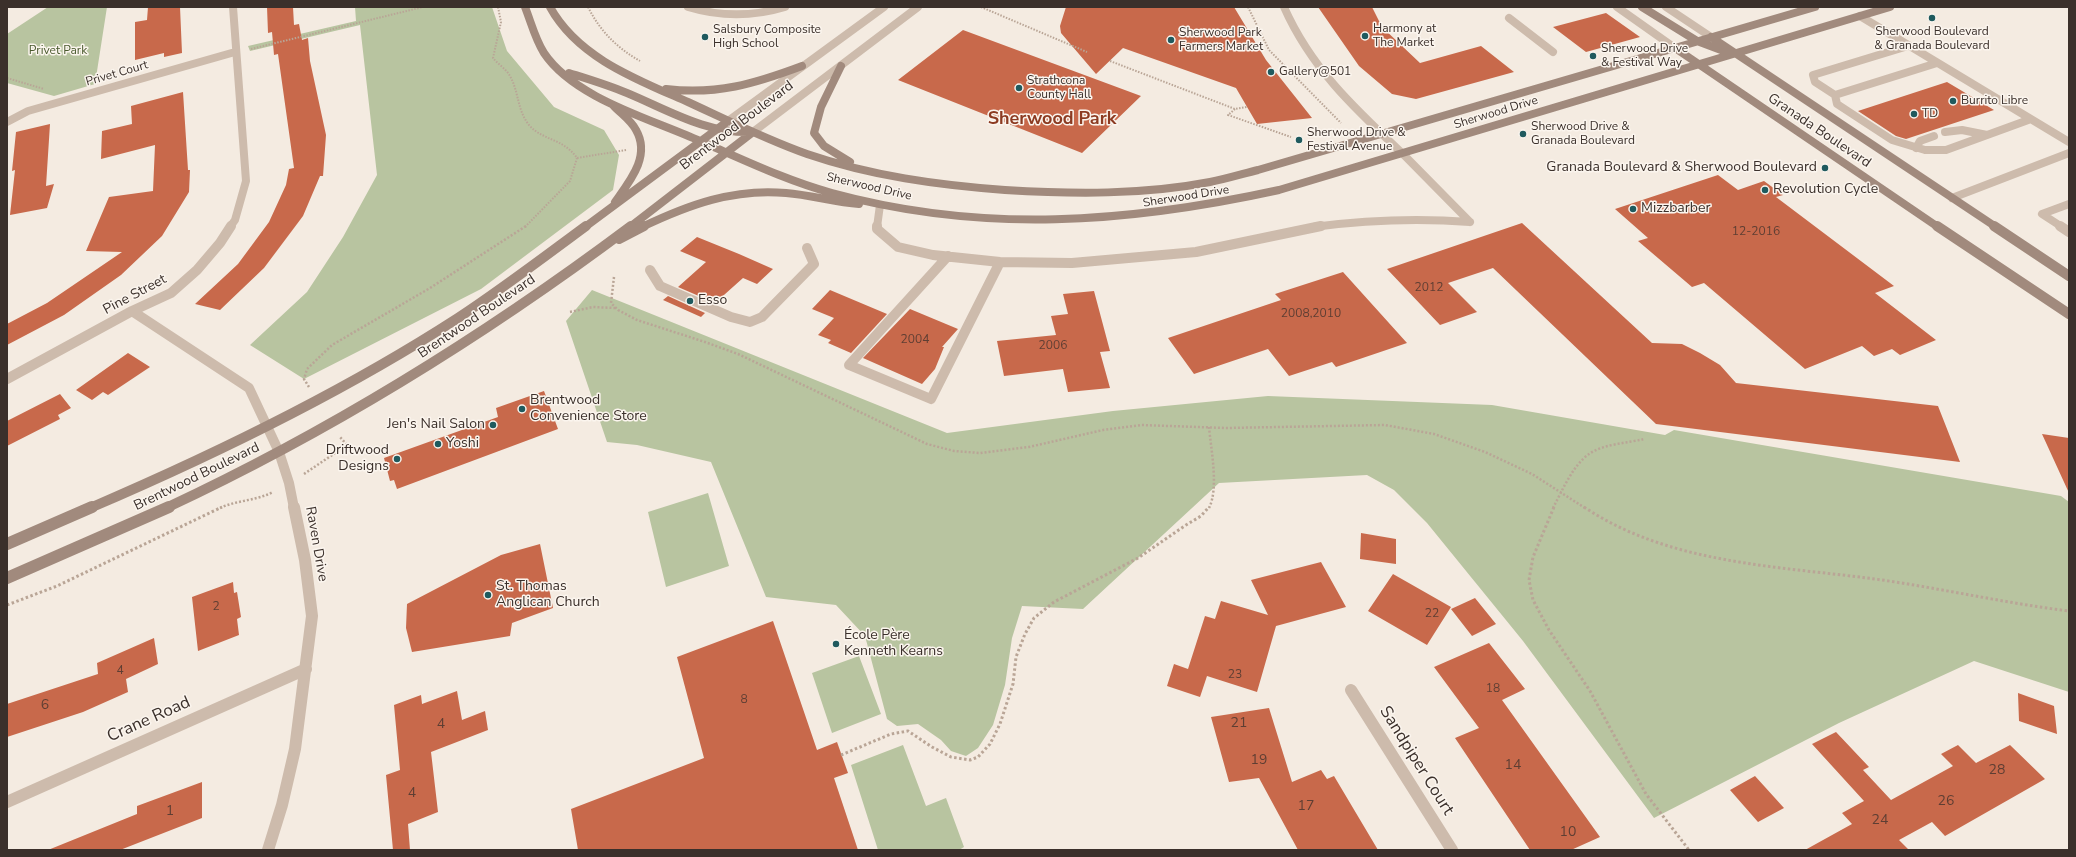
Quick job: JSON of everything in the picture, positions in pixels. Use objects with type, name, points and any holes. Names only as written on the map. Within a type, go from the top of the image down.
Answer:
[{"type":"main road","name":"Sherwood Drive","points":[[525,7],[545,54],[559,69],[585,89],[610,102],[726,153],[831,193],[880,205],[952,215],[1030,220],[1127,218],[1226,204],[1279,190],[1890,7]]},
{"type":"main road","name":"Sherwood Drive","points":[[550,7],[574,38],[596,57],[653,87],[728,121],[807,154],[890,176],[953,186],[1054,193],[1108,192],[1163,188],[1210,182],[1383,134],[1815,7]]},
{"type":"main road","points":[[1642,7],[1697,41],[1721,51],[1735,53]]},
{"type":"main road","name":"Granada Boulevard","points":[[1711,37],[2069,276]]},
{"type":"main road","name":"Granada Boulevard","points":[[1675,48],[2033,292],[2069,314]]},
{"type":"main road","points":[[653,87],[692,93],[722,91],[765,80],[802,66]]},
{"type":"main road","points":[[841,66],[829,86],[816,116],[814,133],[824,146],[862,169]]},
{"type":"main road","points":[[559,69],[624,92],[715,130],[732,133],[754,132]]},
{"type":"main road","points":[[610,102],[636,130],[641,148],[641,161],[610,208]]},
{"type":"main road","name":"Brentwood Boulevard","points":[[7,544],[139,487],[267,427],[381,364],[458,318],[728,121]]},
{"type":"main road","name":"Brentwood Boulevard","points":[[7,578],[147,517],[279,452],[329,425],[430,365],[517,308],[595,252],[754,132]]},
{"type":"main road","points":[[595,252],[678,209],[720,197],[771,192],[800,195],[837,203],[880,205]]},
{"type":"street","name":"Pine Street","points":[[7,378],[23,371],[132,311],[170,293],[197,270],[220,243],[235,220],[246,181],[235,52],[233,7]]},
{"type":"street","points":[[688,7],[711,14],[731,16],[748,16],[785,7]]},
{"type":"street","name":"Brentwood Boulevard","points":[[728,121],[884,7]]},
{"type":"street","name":"Brentwood Boulevard","points":[[754,132],[764,122],[841,66],[918,7]]},
{"type":"street","points":[[880,205],[878,229],[898,247],[948,256],[1000,262],[1072,263],[1196,252],[1306,228],[1359,221],[1427,219],[1470,222],[1318,70],[1290,23],[1284,7]]},
{"type":"street","points":[[1617,7],[1675,48]]},
{"type":"street","points":[[1666,7],[1711,37]]},
{"type":"street","points":[[1860,16],[2069,142]]},
{"type":"street","points":[[1509,18],[1553,52]]},
{"type":"street","points":[[1908,46],[1813,75],[1815,82],[1835,95],[1838,104],[1892,140],[1916,148],[1937,151],[1946,150],[2031,120]]},
{"type":"street","name":"Privet Court","points":[[7,122],[28,111],[235,52]]},
{"type":"street","points":[[1835,95],[1937,63]]},
{"type":"street","points":[[1945,132],[1962,130],[1987,135]]},
{"type":"street","points":[[1916,148],[1920,141],[1934,136]]},
{"type":"street","points":[[1952,198],[2069,153]]},
{"type":"street","points":[[2069,204],[2042,214],[2069,232]]},
{"type":"street","points":[[650,270],[660,286],[731,317],[750,322],[762,317],[814,264],[807,248]]},
{"type":"street","points":[[948,256],[849,364],[931,400],[1000,262]]},
{"type":"street","name":"Raven Drive","points":[[132,311],[249,388],[279,452],[289,483],[305,560],[312,616],[295,749],[282,805],[268,850]]},
{"type":"street","name":"Crane Road","points":[[7,802],[306,669]]},
{"type":"street","name":"Sandpiper Court","points":[[1351,690],[1452,850]]},
{"type":"path","points":[[235,52],[423,7]]},
{"type":"path","points":[[314,400],[304,379],[307,369],[318,356],[332,345],[430,288],[523,229],[570,181],[577,158],[573,150],[563,143],[531,128],[518,110],[511,78],[493,58],[501,22],[498,7]]},
{"type":"path","points":[[588,7],[605,36],[626,53],[644,64]]},
{"type":"path","points":[[981,7],[1088,52]]},
{"type":"path","points":[[1248,7],[1269,50],[1341,123]]},
{"type":"path","points":[[1110,61],[1235,109],[1248,107]]},
{"type":"path","points":[[7,78],[57,93],[65,101]]},
{"type":"path","points":[[1235,109],[1228,115],[1291,137]]},
{"type":"path","points":[[577,158],[630,149]]},
{"type":"path","points":[[614,277],[611,303],[615,308]]},
{"type":"path","points":[[570,312],[593,307],[615,308],[658,329],[717,345],[746,357],[818,393],[927,444],[942,449],[983,453],[1005,452],[1039,447],[1129,426],[1264,428],[1365,426],[1381,424],[1400,426],[1430,433],[1494,456],[1549,484],[1603,519],[1644,539],[1693,553],[1813,572],[1883,580],[1971,594],[2034,607],[2069,611]]},
{"type":"path","points":[[7,605],[57,586],[231,503],[260,499],[289,483],[347,445],[329,425]]},
{"type":"path","points":[[841,755],[891,734],[908,731],[949,757],[966,760],[978,757],[994,738],[1013,684],[1016,658],[1028,630],[1037,615],[1069,594],[1093,584],[1143,556],[1182,526],[1204,514],[1210,506],[1212,484],[1209,427]]},
{"type":"path","points":[[1644,439],[1602,448],[1590,453],[1578,465],[1554,507],[1532,557],[1529,580],[1533,600],[1549,630],[1590,692],[1646,794],[1689,850]]},
{"type":"green space","name":"Privet Park","points":[[48,7],[107,7],[95,84],[54,96],[7,83],[7,34]]},
{"type":"green space","points":[[355,7],[492,7],[507,51],[554,107],[604,130],[619,155],[613,190],[481,289],[304,379],[250,345],[307,292],[343,237],[377,175],[360,25],[250,51],[248,46],[356,21]]},
{"type":"green space","points":[[592,290],[947,433],[1113,411],[1268,396],[1492,405],[1665,435],[1674,430],[2061,496],[2069,502],[2069,692],[1974,661],[1839,723],[1654,818],[1523,641],[1427,523],[1394,490],[1367,475],[1219,483],[1083,609],[1022,606],[1012,638],[1005,685],[993,725],[978,748],[966,756],[951,751],[941,740],[918,724],[897,726],[887,719],[865,636],[836,605],[766,597],[711,462],[637,445],[607,442],[566,321]]},
{"type":"green space","points":[[708,493],[729,566],[666,587],[648,512]]},
{"type":"green space","points":[[859,656],[881,714],[832,733],[812,673]]},
{"type":"green space","points":[[903,745],[926,806],[946,798],[964,847],[959,850],[878,850],[851,765]]},
{"type":"building","points":[[148,7],[180,7],[182,53],[164,57],[164,53],[135,60],[135,22],[147,20]]},
{"type":"building","points":[[267,7],[293,7],[294,25],[299,24],[302,40],[308,38],[310,61],[326,135],[323,176],[320,176],[303,216],[264,268],[220,310],[195,304],[238,264],[269,222],[286,185],[289,169],[294,168],[278,54],[274,55],[272,32],[268,33]]},
{"type":"building","points":[[1066,7],[1234,7],[1266,60],[1312,118],[1257,124],[1236,88],[1123,48],[1096,74],[1061,33],[1060,26]]},
{"type":"building","points":[[1318,7],[1372,7],[1382,27],[1420,63],[1481,46],[1514,72],[1416,99],[1392,94],[1359,66]]},
{"type":"building","points":[[1606,13],[1640,37],[1586,52],[1553,27]]},
{"type":"building","name":"Strathcona County Hall","points":[[963,30],[1141,96],[1082,153],[898,80]]},
{"type":"building","name":"TD","points":[[1947,82],[1994,110],[1906,139],[1896,136],[1858,111]]},
{"type":"building","points":[[183,92],[188,170],[190,170],[189,192],[162,236],[121,275],[64,315],[7,345],[7,324],[47,303],[122,252],[86,251],[109,197],[153,191],[155,145],[101,159],[102,131],[132,124],[131,106]]},
{"type":"building","points":[[50,124],[46,186],[54,184],[47,208],[10,215],[15,170],[12,171],[16,132]]},
{"type":"building","points":[[1718,175],[1738,190],[1764,181],[1783,195],[1776,197],[1894,286],[1875,293],[1936,340],[1900,355],[1892,349],[1874,356],[1862,346],[1805,369],[1704,283],[1692,287],[1638,241],[1648,238],[1615,209]]},
{"type":"building","points":[[1522,223],[1652,343],[1682,344],[1720,365],[1736,383],[1938,406],[1960,462],[1656,424],[1493,268],[1448,283],[1477,312],[1440,325],[1387,269]]},
{"type":"building","points":[[697,237],[773,269],[757,284],[743,278],[715,303],[678,287],[706,262],[680,251]]},
{"type":"building","points":[[1343,272],[1407,343],[1336,367],[1332,362],[1289,376],[1268,349],[1194,374],[1168,338],[1281,300],[1275,294]]},
{"type":"building","points":[[830,290],[887,314],[851,353],[828,343],[831,340],[818,335],[834,318],[812,309]]},
{"type":"building","points":[[1094,291],[1110,351],[1100,352],[1110,388],[1068,392],[1063,369],[1004,376],[997,341],[1056,335],[1051,316],[1068,314],[1063,294]]},
{"type":"building","points":[[668,296],[705,313],[701,317],[663,300]]},
{"type":"building","points":[[910,309],[958,329],[942,347],[944,347],[935,369],[922,384],[863,358]]},
{"type":"building","points":[[128,353],[150,367],[108,395],[103,392],[92,400],[76,390]]},
{"type":"building","points":[[544,391],[558,429],[397,489],[394,480],[390,481],[384,458],[498,417],[496,408]]},
{"type":"building","points":[[60,394],[71,408],[58,415],[60,419],[7,446],[7,421]]},
{"type":"building","points":[[2042,434],[2069,438],[2069,493]]},
{"type":"building","points":[[1361,533],[1396,539],[1396,564],[1360,559]]},
{"type":"building","name":"St. Thomas Anglican Church","points":[[540,544],[553,608],[512,623],[510,636],[412,652],[406,628],[407,604],[501,555]]},
{"type":"building","points":[[1321,562],[1346,607],[1276,626],[1257,692],[1207,676],[1200,697],[1167,686],[1174,664],[1188,669],[1205,616],[1215,619],[1221,601],[1268,615],[1251,580]]},
{"type":"building","points":[[1393,574],[1451,607],[1427,645],[1368,611]]},
{"type":"building","points":[[233,582],[234,593],[237,592],[241,617],[237,619],[239,635],[198,651],[192,597]]},
{"type":"building","points":[[1475,598],[1496,624],[1472,636],[1451,609]]},
{"type":"building","points":[[773,621],[817,750],[837,742],[848,773],[834,778],[858,850],[578,850],[571,809],[704,758],[677,657]]},
{"type":"building","points":[[154,638],[158,664],[126,679],[128,692],[83,712],[7,737],[7,704],[98,674],[97,663]]},
{"type":"building","points":[[1489,643],[1525,689],[1502,700],[1600,837],[1571,850],[1530,850],[1455,738],[1479,728],[1434,667]]},
{"type":"building","points":[[457,691],[462,720],[485,711],[488,730],[431,752],[438,812],[408,824],[410,850],[393,850],[386,775],[400,770],[394,705],[421,695],[422,704]]},
{"type":"building","points":[[2018,693],[2054,706],[2057,734],[2019,721]]},
{"type":"building","points":[[1269,708],[1292,782],[1321,770],[1327,779],[1334,776],[1378,850],[1298,850],[1259,778],[1229,782],[1211,717]]},
{"type":"building","points":[[1836,732],[1869,767],[1863,770],[1891,800],[1953,766],[1941,754],[1958,745],[1976,763],[2010,745],[2045,779],[1945,836],[1932,822],[1899,840],[1909,850],[1805,850],[1852,824],[1842,813],[1864,801],[1812,744]]},
{"type":"building","points":[[1755,776],[1784,808],[1758,822],[1730,790]]},
{"type":"building","points":[[202,782],[202,818],[120,850],[48,850],[137,814],[137,806]]},
{"type":"place","name":"Sherwood Boulevard & Granada Boulevard","points":[[1932,18]]},
{"type":"place","name":"Harmony at The Market","points":[[1365,36]]},
{"type":"place","name":"Salsbury Composite High School","points":[[705,37]]},
{"type":"place","name":"Sherwood Park Farmers Market","points":[[1171,40]]},
{"type":"place","name":"Sherwood Drive & Festival Way","points":[[1593,56]]},
{"type":"place","name":"Gallery@501","points":[[1271,72]]},
{"type":"place","name":"Strathcona County Hall","points":[[1019,88]]},
{"type":"place","name":"Burrito Libre","points":[[1953,101]]},
{"type":"place","name":"TD","points":[[1914,114]]},
{"type":"place","name":"Sherwood Drive & Granada Boulevard","points":[[1523,134]]},
{"type":"place","name":"Sherwood Drive & Festival Avenue","points":[[1299,140]]},
{"type":"place","name":"Granada Boulevard & Sherwood Boulevard","points":[[1825,168]]},
{"type":"place","name":"Revolution Cycle","points":[[1765,190]]},
{"type":"place","name":"Mizzbarber","points":[[1633,209]]},
{"type":"place","name":"Esso","points":[[690,301]]},
{"type":"place","name":"Brentwood Convenience Store","points":[[522,409]]},
{"type":"place","name":"Jen's Nail Salon","points":[[493,425]]},
{"type":"place","name":"Yoshi","points":[[438,444]]},
{"type":"place","name":"Driftwood Designs","points":[[397,459]]},
{"type":"place","name":"St. Thomas Anglican Church","points":[[488,595]]},
{"type":"place","name":"École Père Kenneth Kearns","points":[[836,644]]},
{"type":"district","name":"Sherwood Park","points":[[1052,120]]}]
